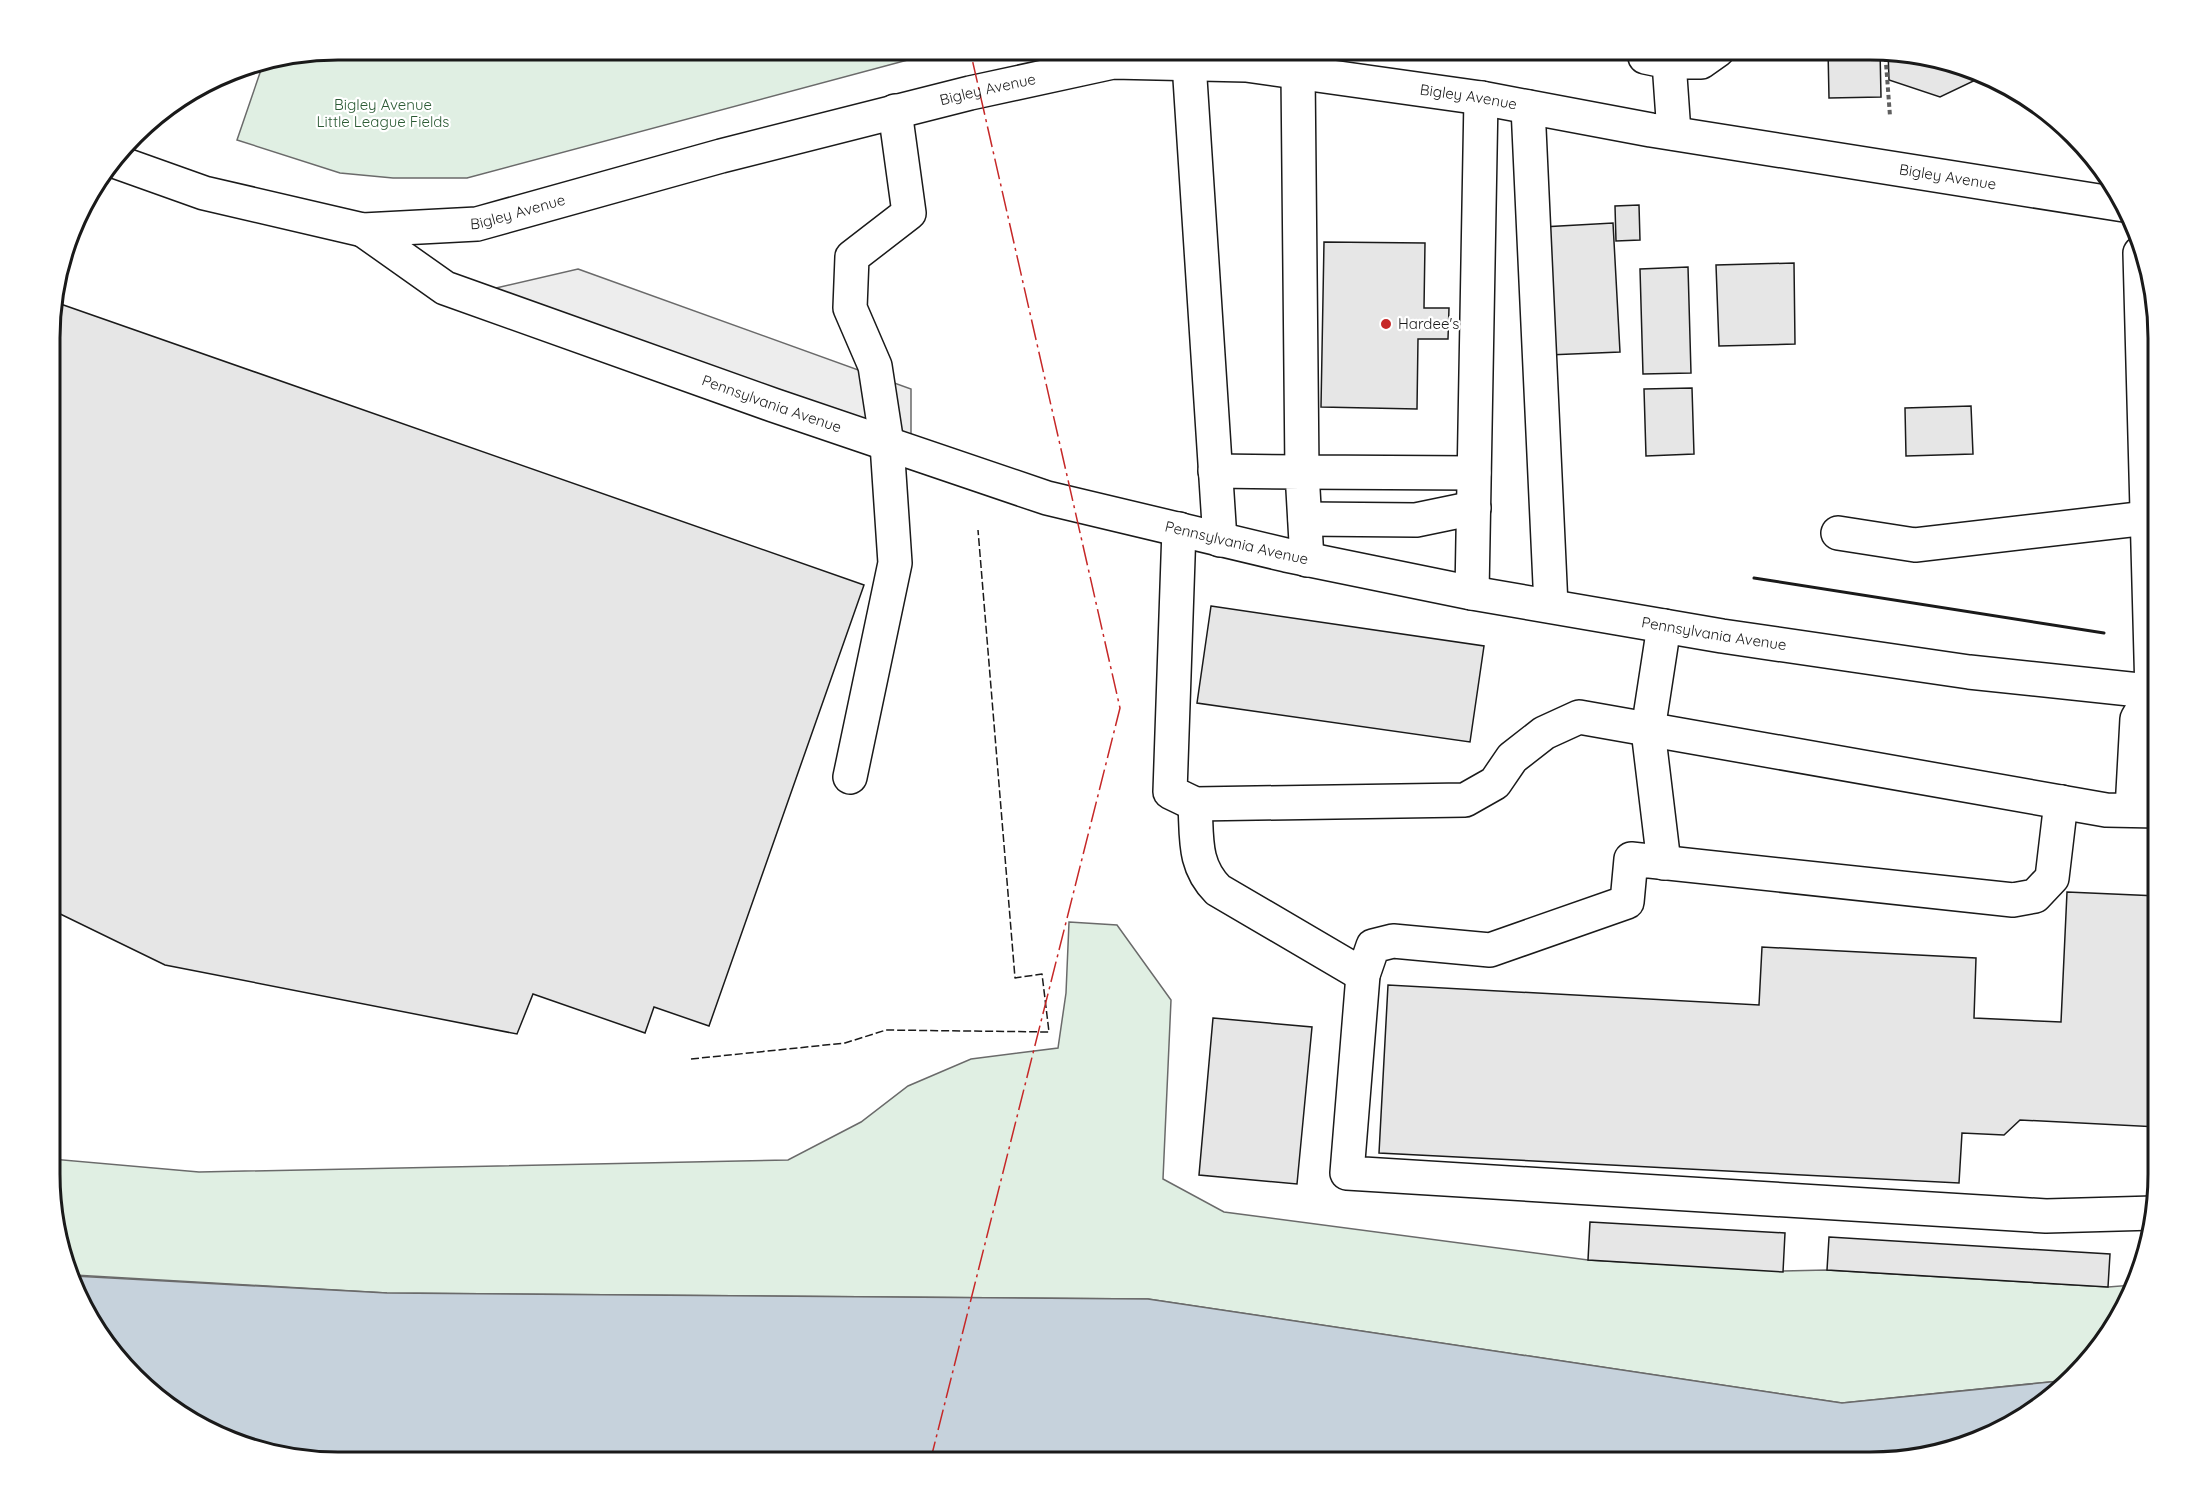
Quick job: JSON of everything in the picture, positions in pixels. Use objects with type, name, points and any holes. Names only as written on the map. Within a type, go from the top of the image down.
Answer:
[{"type":"street","name":"Bigley Avenue","points":[[122,164],[204,193],[363,230],[477,224],[721,156],[1096,60]]},
{"type":"street","name":"Bigley Avenue","points":[[1156,60],[1246,65],[1480,98],[1674,134],[2113,203]]},
{"type":"street","points":[[1658,60],[1674,134]]},
{"type":"street","points":[[1686,60],[1701,62],[1704,60]]},
{"type":"street","points":[[1189,63],[1220,540]]},
{"type":"street","points":[[1298,72],[1302,472],[1307,560]]},
{"type":"street","points":[[1472,593],[1480,98]]},
{"type":"street","points":[[1528,107],[1551,606]]},
{"type":"street","points":[[850,777],[896,563],[887,444],[875,366],[850,308],[852,257],[909,213],[896,111]]},
{"type":"street","name":"Pennsylvania Avenue","points":[[363,230],[445,288],[1047,498],[1307,560],[1472,593],[1664,626],[1970,672],[2148,694]]},
{"type":"street","points":[[2141,273],[2148,538]]},
{"type":"street","points":[[1215,471],[1474,473]]},
{"type":"street","points":[[1305,519],[1416,520],[1474,508]]},
{"type":"street","points":[[1838,533],[1915,545],[2147,518]]},
{"type":"street","points":[[1179,529],[1170,792],[1195,804],[1465,800],[1495,783],[1512,758],[1544,733],[1579,717],[2106,810],[2145,811],[2137,719],[2148,705]]},
{"type":"street","points":[[1664,626],[1648,730],[1664,863]]},
{"type":"street","points":[[2061,802],[2052,878],[2035,896],[2013,900],[1631,859],[1627,902],[1490,950],[1394,941],[1373,946],[1363,975],[1347,1173],[2046,1216],[2145,1213]]},
{"type":"street","points":[[1195,804],[1198,856],[1205,877],[1218,890],[1363,975]]},
{"type":"path","points":[[1886,61],[1890,116]]},
{"type":"green space","name":"Bigley Avenue Little League Fields","points":[[338,60],[908,60],[467,178],[393,178],[340,173],[237,140],[261,71],[302,62]]},
{"type":"green space","points":[[1069,922],[1117,925],[1171,1000],[1163,1179],[1224,1212],[1588,1260],[1783,1271],[1827,1270],[2108,1287],[2124,1286],[2101,1328],[2079,1357],[2054,1382],[1842,1403],[1148,1299],[387,1293],[79,1275],[69,1246],[62,1210],[60,1160],[199,1172],[788,1160],[861,1122],[908,1086],[971,1059],[1058,1048],[1066,993]]},
{"type":"shaded area","points":[[578,269],[911,389],[911,452],[466,295]]},
{"type":"shaded area","points":[[80,1276],[387,1293],[1148,1299],[1842,1403],[2054,1382],[2009,1415],[1976,1431],[1924,1447],[1870,1452],[338,1452],[302,1450],[266,1443],[232,1431],[184,1405],[155,1383],[129,1357],[97,1313]]},
{"type":"building","points":[[1828,60],[1880,61],[1881,97],[1829,98]]},
{"type":"building","points":[[1888,61],[1942,69],[1975,80],[1940,97],[1889,80]]},
{"type":"building","points":[[1639,205],[1640,240],[1616,241],[1615,206]]},
{"type":"building","points":[[1613,223],[1620,352],[1548,355],[1542,227]]},
{"type":"building","name":"Hardee's","points":[[1324,242],[1425,243],[1424,308],[1449,308],[1448,339],[1418,339],[1417,409],[1321,407]]},
{"type":"building","points":[[1794,263],[1795,344],[1719,346],[1716,265]]},
{"type":"building","points":[[1688,267],[1691,373],[1643,374],[1640,269]]},
{"type":"building","points":[[62,304],[864,585],[709,1026],[654,1007],[645,1033],[533,994],[517,1034],[165,965],[60,914]]},
{"type":"building","points":[[1692,388],[1694,454],[1646,456],[1644,389]]},
{"type":"building","points":[[1971,406],[1973,454],[1906,456],[1905,408]]},
{"type":"building","points":[[1211,606],[1484,646],[1470,742],[1197,703]]},
{"type":"building","points":[[2067,892],[2148,896],[2148,1126],[2020,1120],[2004,1135],[1962,1133],[1959,1183],[1379,1153],[1388,985],[1759,1005],[1762,947],[1976,958],[1974,1018],[2061,1022]]},
{"type":"building","points":[[1213,1018],[1312,1027],[1297,1184],[1199,1175]]},
{"type":"building","points":[[1590,1222],[1785,1233],[1783,1272],[1588,1260]]},
{"type":"building","points":[[1829,1237],[2110,1254],[2108,1287],[1827,1270]]},
{"type":"fence","points":[[691,1059],[845,1043],[886,1030],[1049,1032],[1042,974],[1015,978],[978,530]]},
{"type":"wall","points":[[1754,578],[2104,633]]},
{"type":"power","points":[[933,1452],[1120,708],[972,60]]},
{"type":"place","name":"Hardee's","points":[[1386,324]]}]
